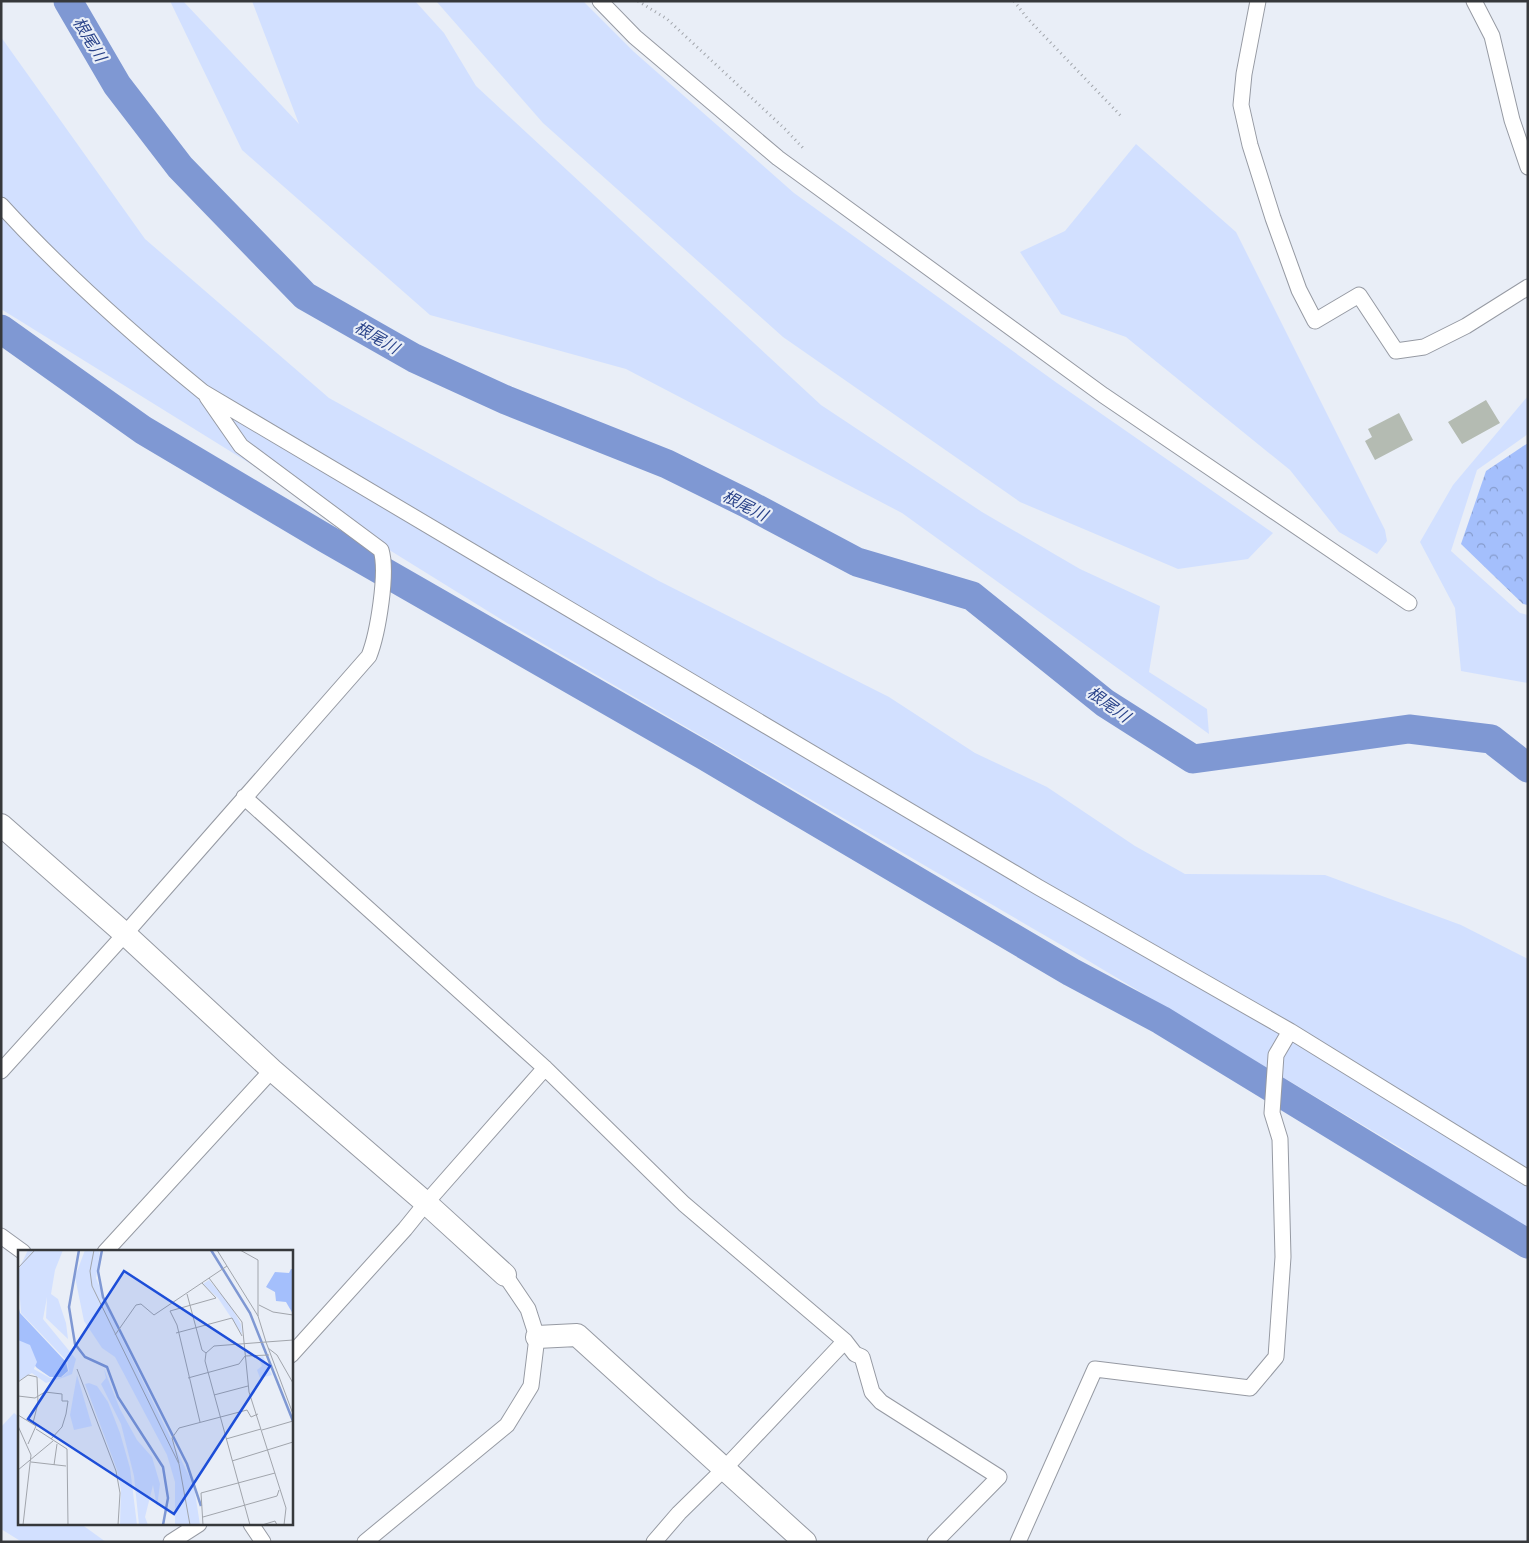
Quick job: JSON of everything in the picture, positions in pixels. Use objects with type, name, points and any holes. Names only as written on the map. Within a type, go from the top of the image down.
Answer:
[{"type":"street","points":[[600,1],[635,37],[786,164],[1103,395],[1409,603]]},
{"type":"street","points":[[1258,1],[1244,74],[1241,105],[1250,145],[1273,218],[1299,290],[1315,321],[1359,296],[1396,351],[1424,347],[1466,326],[1528,288]]},
{"type":"street","points":[[1474,1],[1492,36],[1512,120],[1528,167]]},
{"type":"street","points":[[1,205],[45,252],[158,355],[203,392],[1038,887],[1290,1032],[1528,1178]]},
{"type":"street","points":[[1,1071],[125,934],[369,656],[374,642],[382,589],[384,559],[381,550],[241,446],[203,392]]},
{"type":"street","points":[[244,798],[545,1068],[684,1204],[845,1342],[855,1354],[862,1357],[872,1392],[881,1402],[999,1477],[936,1542]]},
{"type":"street","points":[[1,825],[125,934],[272,1070],[426,1203],[505,1275],[528,1309],[537,1337],[531,1386],[507,1425],[365,1542]]},
{"type":"street","points":[[1018,1542],[1095,1369],[1250,1388],[1276,1357],[1283,1256],[1280,1139],[1272,1113],[1276,1055],[1290,1032]]},
{"type":"street","points":[[292,1355],[545,1068]]},
{"type":"street","points":[[107,1250],[272,1070]]},
{"type":"street","points":[[1,1236],[20,1250]]},
{"type":"street","points":[[537,1337],[576,1335],[805,1542]]},
{"type":"street","points":[[654,1542],[679,1513],[724,1469],[845,1342]]},
{"type":"street","points":[[171,1542],[196,1526]]},
{"type":"street","points":[[252,1526],[264,1542]]},
{"type":"path","points":[[638,1],[667,19],[785,129],[804,150]]},
{"type":"path","points":[[1014,1],[1027,18],[1121,116]]},
{"type":"shaded area","points":[[170,1],[183,1],[299,124],[252,1],[415,1],[444,33],[476,86],[821,405],[982,512],[1080,569],[1160,606],[1149,672],[1207,709],[1209,734],[902,513],[626,369],[430,315],[242,150]]},
{"type":"shaded area","points":[[436,1],[583,1],[633,51],[794,193],[1057,383],[1273,533],[1248,559],[1178,569],[1020,502],[783,337],[543,123]]},
{"type":"shaded area","points":[[1,37],[145,239],[329,398],[659,581],[889,697],[975,753],[1047,787],[1135,846],[1185,874],[1325,875],[1461,925],[1528,959],[1528,1240],[1408,1152],[1082,957],[507,623],[1,309]]},
{"type":"shaded area","points":[[1136,144],[1236,232],[1385,530],[1387,541],[1377,554],[1339,532],[1290,470],[1126,337],[1061,314],[1020,252],[1065,231]]},
{"type":"shaded area","points":[[1528,396],[1528,434],[1477,470],[1451,551],[1520,613],[1528,615],[1528,683],[1461,671],[1455,608],[1420,542],[1453,485]]},
{"type":"shaded area","points":[[14,1413],[18,1416],[18,1526],[84,1526],[106,1542],[22,1542],[1,1529],[1,1427]]},
{"type":"green space","points":[[1528,443],[1528,605],[1523,604],[1461,544],[1486,471]]},
{"type":"building","points":[[1486,400],[1500,423],[1462,444],[1448,422]]},
{"type":"building","points":[[1399,413],[1413,440],[1375,460],[1365,441],[1372,437],[1368,429]]},
{"type":"waterway","name":"根尾川","points":[[68,1],[117,85],[180,167],[305,296],[414,358],[506,400],[667,464],[746,503],[857,562],[972,596],[1105,703],[1193,759],[1409,729],[1491,739],[1528,768]]},
{"type":"waterway","points":[[1,329],[143,430],[325,538],[705,756],[1071,972],[1161,1020],[1528,1244]]}]
